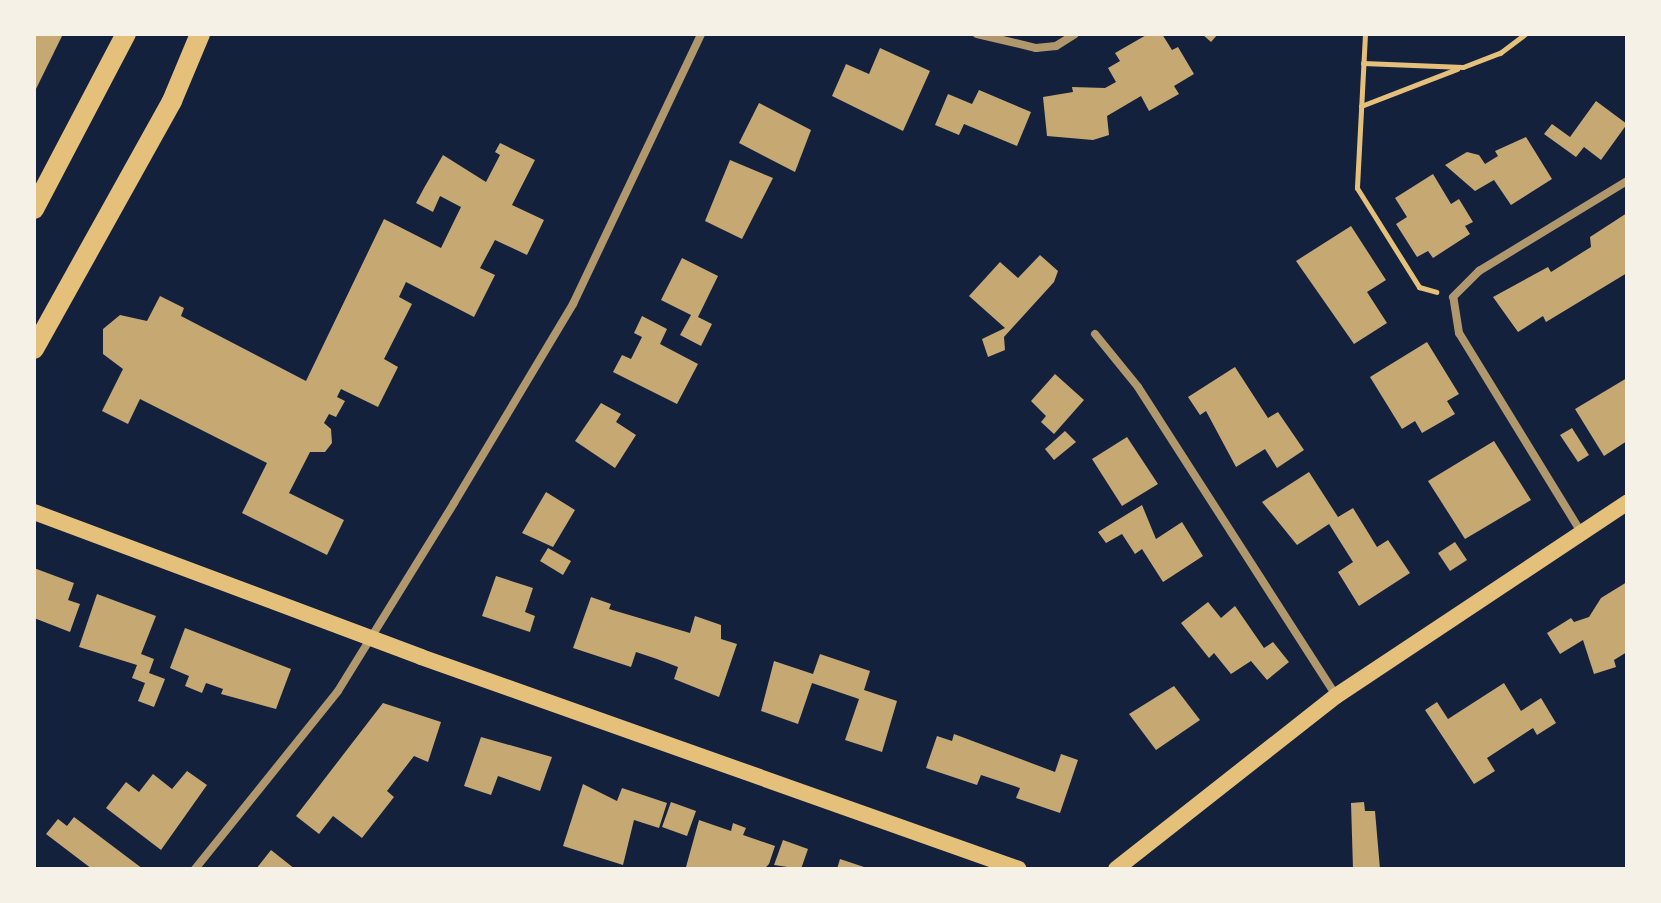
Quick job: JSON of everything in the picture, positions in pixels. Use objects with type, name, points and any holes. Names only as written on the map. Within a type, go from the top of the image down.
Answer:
[{"type":"main road","points":[[34,209],[126,34]]},
{"type":"main road","points":[[34,349],[172,101],[200,34]]},
{"type":"main road","points":[[1116,869],[1336,696],[1627,503]]},
{"type":"main road","points":[[34,512],[371,638],[1019,869]]},
{"type":"street","points":[[195,869],[338,691],[371,638],[573,304],[701,34]]},
{"type":"street","points":[[977,34],[1036,48],[1056,46],[1075,34]]},
{"type":"street","points":[[1581,532],[1459,333],[1453,297],[1479,271],[1627,181]]},
{"type":"street","points":[[1095,334],[1138,387],[1336,696]]},
{"type":"path","points":[[1365,34],[1357,188],[1419,287],[1453,297]]},
{"type":"path","points":[[1361,106],[1500,53],[1525,34]]},
{"type":"path","points":[[1363,63],[1463,67]]},
{"type":"building","points":[[34,34],[63,34],[34,93]]},
{"type":"building","points":[[1148,34],[1162,34],[1172,50],[1178,47],[1194,74],[1174,86],[1179,94],[1149,111],[1141,96],[1107,116],[1109,135],[1093,140],[1047,136],[1043,97],[1073,92],[1072,87],[1105,88],[1116,82],[1108,68],[1120,61],[1115,53]]},
{"type":"building","points":[[1202,34],[1218,34],[1211,42]]},
{"type":"building","points":[[880,48],[930,71],[903,131],[832,96],[846,64],[869,74]]},
{"type":"building","points":[[979,90],[1031,112],[1017,146],[964,124],[959,135],[935,125],[948,94],[972,104]]},
{"type":"building","points":[[1596,101],[1627,124],[1601,160],[1584,147],[1576,157],[1544,134],[1552,124],[1570,137]]},
{"type":"building","points":[[759,103],[811,130],[795,172],[739,143]]},
{"type":"building","points":[[1526,137],[1552,179],[1511,205],[1494,180],[1475,191],[1445,165],[1467,152],[1479,155],[1485,164],[1498,156],[1495,151]]},
{"type":"building","points":[[500,143],[535,160],[512,205],[544,220],[527,255],[495,240],[480,268],[495,275],[474,317],[406,282],[399,297],[412,304],[384,359],[398,367],[378,407],[341,389],[337,397],[345,401],[336,417],[329,414],[324,423],[331,429],[332,443],[325,452],[310,452],[289,493],[344,520],[327,555],[242,513],[267,463],[140,399],[128,424],[102,411],[123,369],[103,354],[103,329],[120,315],[147,321],[160,296],[184,308],[181,316],[306,381],[384,219],[441,248],[461,207],[440,196],[433,212],[416,203],[424,188],[443,155],[486,182],[500,155],[495,152]]},
{"type":"building","points":[[730,160],[773,178],[742,239],[705,221]]},
{"type":"building","points":[[1433,174],[1451,204],[1459,199],[1473,222],[1465,226],[1470,234],[1433,258],[1428,251],[1417,257],[1396,224],[1407,217],[1395,198]]},
{"type":"building","points":[[1627,213],[1627,273],[1546,322],[1543,316],[1518,332],[1493,297],[1548,267],[1551,272],[1591,247],[1590,237]]},
{"type":"building","points":[[1351,226],[1386,280],[1367,292],[1387,323],[1354,344],[1296,261]]},
{"type":"building","points":[[1040,255],[1058,271],[1054,282],[1004,337],[1005,350],[988,357],[982,339],[1005,328],[969,296],[1000,262],[1018,278]]},
{"type":"building","points":[[682,258],[718,276],[698,317],[712,324],[701,346],[680,335],[691,315],[661,300]]},
{"type":"building","points":[[642,316],[667,329],[660,344],[698,364],[677,404],[613,372],[622,355],[631,359],[642,337],[634,333]]},
{"type":"building","points":[[1427,342],[1459,394],[1447,401],[1455,414],[1422,433],[1415,421],[1402,429],[1370,377]]},
{"type":"building","points":[[1235,367],[1268,418],[1278,412],[1304,450],[1277,468],[1265,449],[1236,467],[1206,411],[1200,415],[1188,397]]},
{"type":"building","points":[[1055,374],[1084,400],[1054,434],[1041,422],[1046,416],[1031,401]]},
{"type":"building","points":[[1627,378],[1627,441],[1604,456],[1575,409]]},
{"type":"building","points":[[601,403],[621,414],[616,422],[636,435],[615,468],[575,441]]},
{"type":"building","points":[[1572,428],[1589,455],[1578,462],[1560,435]]},
{"type":"building","points":[[1065,431],[1076,442],[1054,460],[1045,449]]},
{"type":"building","points":[[1127,437],[1158,484],[1122,506],[1092,459]]},
{"type":"building","points":[[1494,441],[1531,500],[1465,539],[1428,481]]},
{"type":"building","points":[[1309,472],[1338,517],[1353,508],[1377,547],[1388,540],[1410,573],[1359,606],[1338,572],[1353,562],[1329,524],[1297,545],[1262,502]]},
{"type":"building","points":[[546,492],[575,510],[553,547],[522,533]]},
{"type":"building","points":[[1142,505],[1156,539],[1182,522],[1203,556],[1163,582],[1142,549],[1135,554],[1122,534],[1106,543],[1098,532]]},
{"type":"building","points":[[1455,542],[1467,560],[1450,571],[1438,553]]},
{"type":"building","points":[[548,548],[571,561],[563,575],[540,561]]},
{"type":"building","points":[[34,568],[74,583],[68,600],[80,604],[70,632],[34,618]]},
{"type":"building","points":[[496,576],[533,588],[525,612],[535,616],[530,632],[482,616]]},
{"type":"building","points":[[1627,582],[1627,652],[1614,660],[1616,667],[1594,674],[1583,640],[1560,654],[1547,633],[1571,618],[1574,622],[1589,617],[1601,598]]},
{"type":"building","points":[[97,594],[156,616],[141,654],[154,659],[149,673],[165,679],[154,707],[138,701],[145,683],[132,678],[137,665],[79,647]]},
{"type":"building","points":[[591,597],[611,604],[609,609],[690,633],[695,616],[721,625],[721,639],[737,644],[719,697],[674,679],[678,667],[657,659],[636,652],[631,667],[573,648]]},
{"type":"building","points":[[1208,602],[1221,618],[1235,606],[1264,648],[1273,642],[1289,662],[1267,680],[1251,661],[1231,674],[1214,653],[1209,658],[1181,623]]},
{"type":"building","points":[[185,628],[291,669],[276,709],[221,694],[223,689],[206,683],[202,693],[185,686],[189,676],[170,668]]},
{"type":"building","points":[[820,654],[870,671],[864,690],[897,701],[882,752],[845,740],[859,699],[812,683],[798,724],[761,711],[774,661],[813,674]]},
{"type":"building","points":[[1504,683],[1521,711],[1541,698],[1556,723],[1537,735],[1533,728],[1487,758],[1495,771],[1474,784],[1425,710],[1437,702],[1448,719]]},
{"type":"building","points":[[1174,686],[1200,720],[1156,750],[1129,714]]},
{"type":"building","points":[[383,703],[441,722],[428,762],[414,756],[387,791],[394,797],[362,838],[333,816],[319,834],[296,816]]},
{"type":"building","points":[[954,734],[1055,772],[1061,754],[1078,760],[1060,813],[1016,798],[1020,788],[981,775],[977,785],[926,768],[937,736],[952,741]]},
{"type":"building","points":[[481,737],[552,757],[540,791],[498,776],[491,795],[464,786]]},
{"type":"building","points":[[187,771],[207,785],[161,850],[106,808],[126,782],[139,792],[153,774],[172,789]]},
{"type":"building","points":[[583,784],[617,801],[622,788],[667,803],[659,828],[634,820],[623,865],[563,846]]},
{"type":"building","points":[[671,802],[696,811],[687,836],[662,827]]},
{"type":"building","points":[[1364,802],[1365,811],[1375,811],[1380,869],[1353,869],[1351,803]]},
{"type":"building","points":[[74,817],[143,869],[92,869],[46,834],[58,819],[67,826]]},
{"type":"building","points":[[699,820],[731,831],[733,823],[746,828],[743,835],[775,846],[769,864],[764,869],[686,867]]},
{"type":"building","points":[[783,840],[808,849],[801,869],[774,865]]},
{"type":"building","points":[[271,850],[295,869],[256,869]]},
{"type":"building","points":[[840,859],[867,868],[867,869],[837,869]]}]
